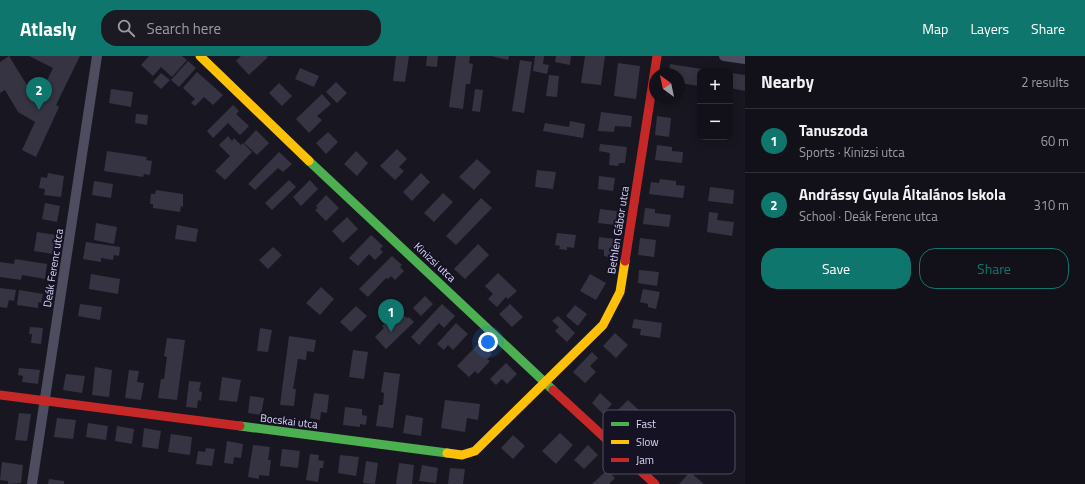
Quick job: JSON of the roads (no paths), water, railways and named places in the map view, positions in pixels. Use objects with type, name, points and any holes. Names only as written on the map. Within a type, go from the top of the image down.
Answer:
[{"type":"street","name":"Deák Ferenc utca","points":[[32,484],[97,56]]},
{"type":"street","name":"Kinizsi utca","points":[[200,56],[357,207],[603,435]]},
{"type":"street","name":"Bethlen Gábor utca","points":[[546,381],[604,325],[620,292],[657,56]]},
{"type":"street","points":[[724,56],[745,59]]},
{"type":"street","name":"Bocskai utca","points":[[0,395],[462,455],[475,451],[546,381]]},
{"type":"street","name":"Kinizsi utca","points":[[644,474],[655,484]]},
{"type":"place","name":"Andrássy Gyula Általános Iskola","points":[[39,110]]},
{"type":"place","name":"Tanuszoda","points":[[391,332]]}]
